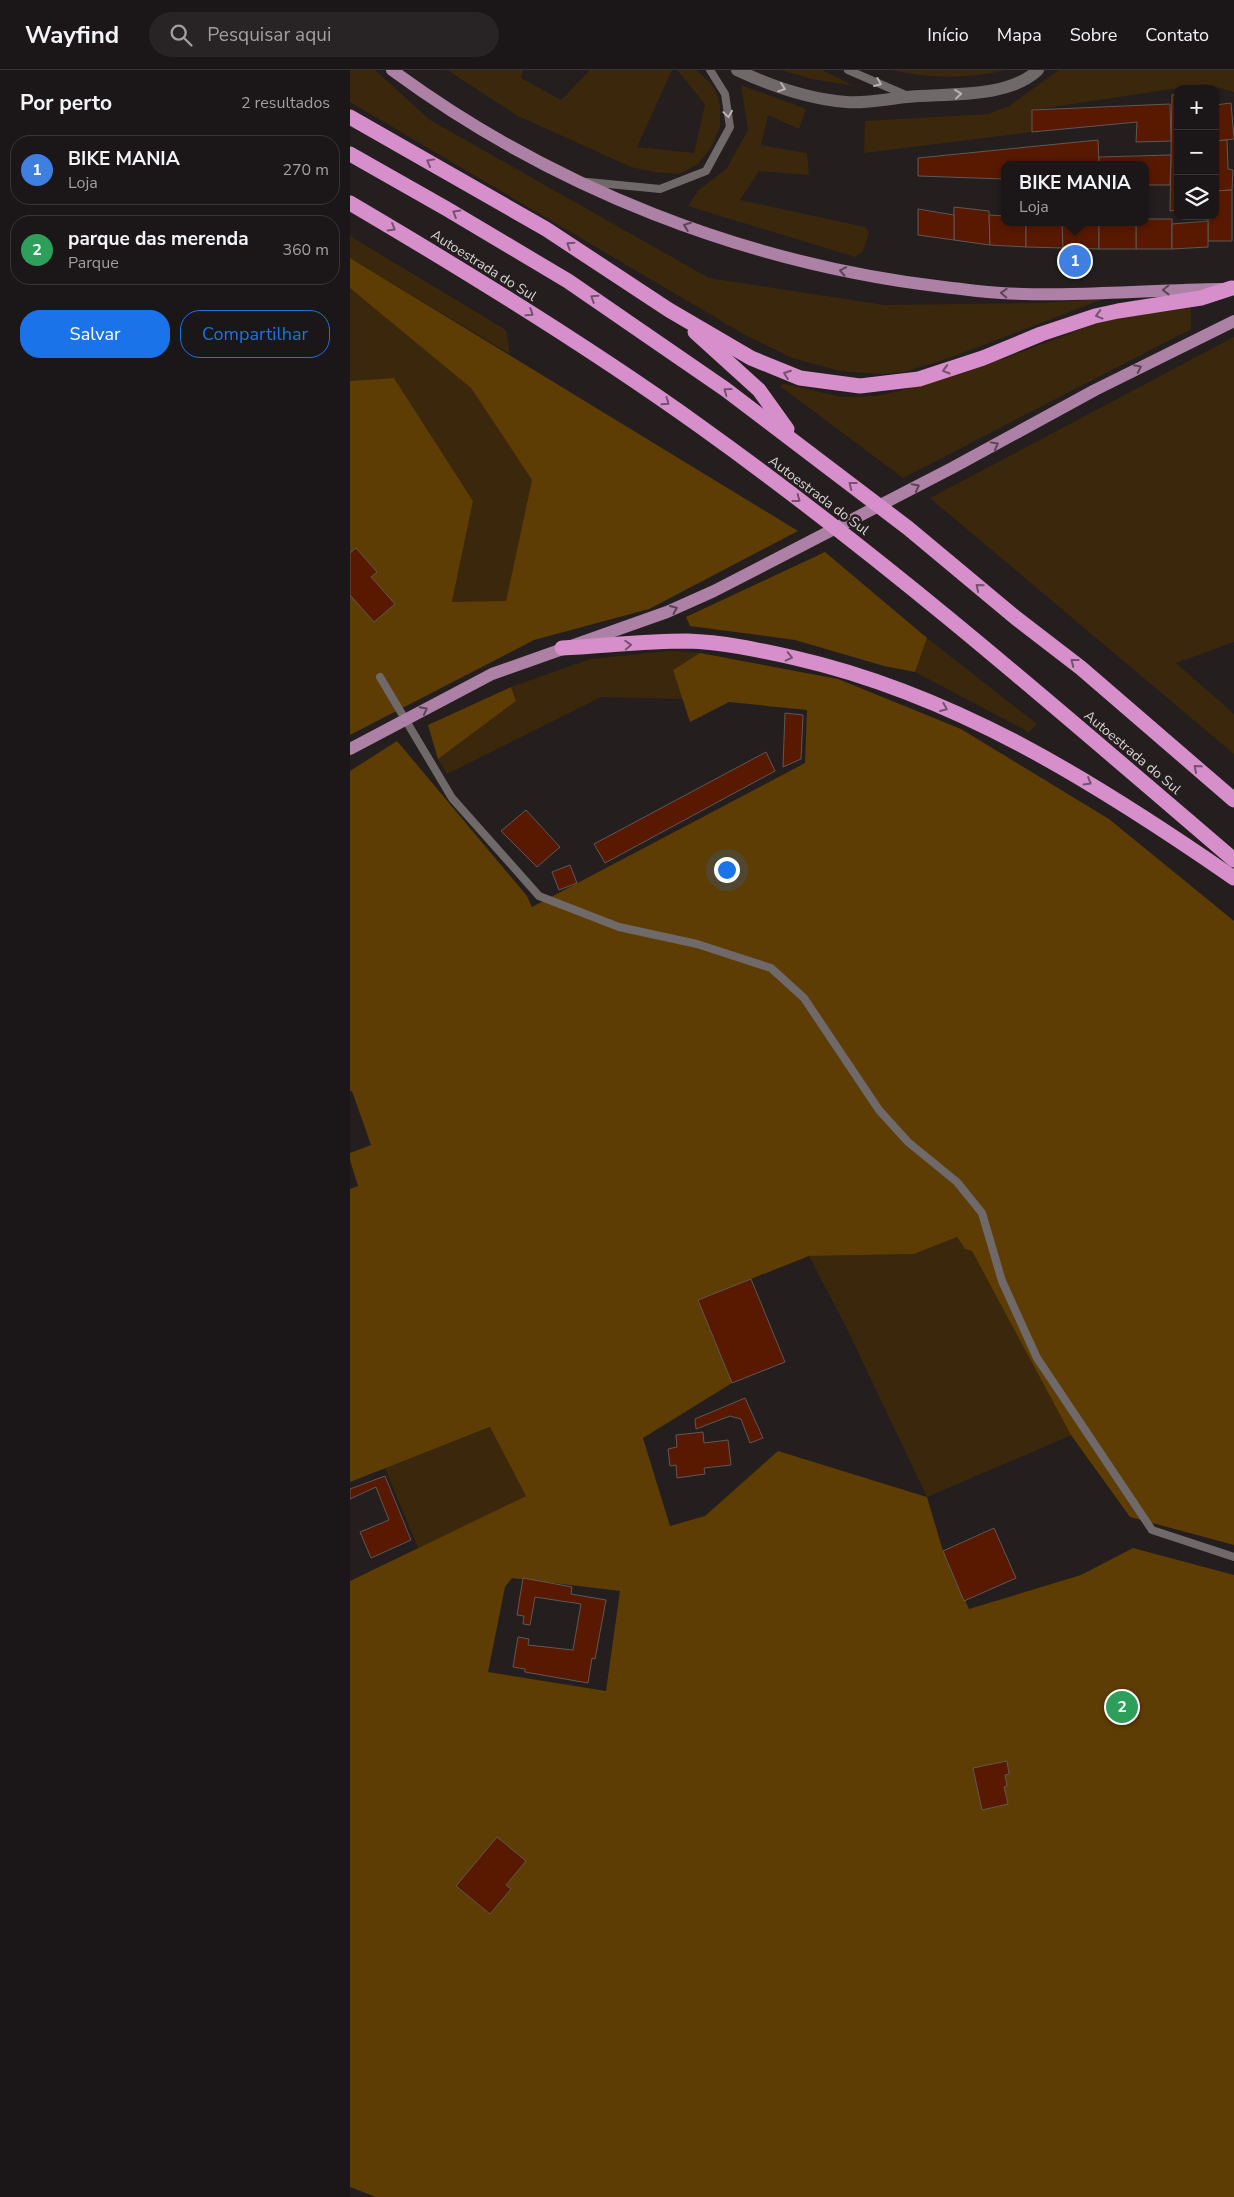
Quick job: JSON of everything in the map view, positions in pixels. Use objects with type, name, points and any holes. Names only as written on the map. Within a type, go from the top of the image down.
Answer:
[{"type":"highway","points":[[350,117],[546,229],[669,310],[751,358],[800,378],[860,386],[919,379],[983,358],[1041,334],[1095,316],[1201,298],[1233,288]]},
{"type":"highway","name":"Autoestrada do Sul","points":[[350,154],[448,209],[568,281],[683,359],[795,441],[908,528],[1016,618],[1080,668],[1234,800]]},
{"type":"highway","name":"Autoestrada do Sul","points":[[350,203],[561,332],[647,389],[759,470],[876,559],[992,652],[1234,860]]},
{"type":"highway","points":[[669,310],[759,390],[795,441]]},
{"type":"highway","points":[[562,648],[687,641],[732,645],[851,672],[938,705],[996,731],[1121,802],[1234,878]]},
{"type":"main road","points":[[392,70],[448,111],[493,138],[581,182],[686,226],[813,266],[904,282],[998,293],[1041,294],[1233,288]]},
{"type":"main road","points":[[350,749],[492,674],[667,612],[779,558],[952,468],[1095,390],[1234,321]]},
{"type":"street","points":[[737,70],[800,94],[847,103],[993,90],[1028,80],[1038,70]]},
{"type":"lane","points":[[581,182],[660,189],[706,171],[730,127],[726,94],[710,70]]},
{"type":"lane","points":[[848,70],[909,96]]},
{"type":"lane","points":[[380,677],[452,798],[539,896],[619,927],[697,944],[770,968],[804,998],[879,1110],[908,1142],[957,1182],[982,1213],[1002,1281],[1037,1358],[1152,1530],[1234,1557]]},
{"type":"shaded area","points":[[350,70],[375,70],[430,120],[709,278],[885,305],[1044,303],[1103,299],[952,357],[904,372],[881,374],[840,371],[792,358],[747,336],[350,102]]},
{"type":"shaded area","points":[[447,70],[523,70],[521,78],[561,100],[590,70],[672,70],[637,147],[694,153],[705,104],[677,70],[696,70],[710,82],[717,94],[720,107],[720,127],[711,147],[698,164],[679,174],[654,172],[631,167],[518,116]]},
{"type":"shaded area","points":[[781,70],[822,70],[854,86],[812,79]]},
{"type":"shaded area","points":[[892,70],[1006,70],[978,75],[949,77],[920,75]]},
{"type":"shaded area","points":[[1059,70],[1234,70],[1234,92],[1219,88],[1219,85],[1174,85],[1174,89],[1032,110],[1032,132],[864,153],[865,121],[988,114],[1009,106]]},
{"type":"shaded area","points":[[741,85],[806,109],[799,129],[768,115],[761,145],[807,153],[809,175],[759,171],[740,200],[865,227],[869,232],[863,251],[855,257],[688,206],[698,191],[727,168],[748,130]]},
{"type":"shaded area","points":[[350,236],[506,330],[510,354],[350,258]]},
{"type":"shaded area","points":[[350,258],[798,531],[649,609],[534,640],[350,735],[350,381],[394,378],[473,501],[452,602],[506,601],[532,480],[471,388],[350,288]]},
{"type":"shaded area","points":[[350,288],[471,388],[532,480],[506,601],[452,603],[473,501],[394,378],[350,381]]},
{"type":"shaded area","points":[[1191,308],[1191,329],[903,478],[780,386],[785,384],[842,397],[876,396],[895,392],[1008,357],[1105,320]]},
{"type":"shaded area","points":[[1234,337],[1234,642],[1176,663],[1234,714],[1234,754],[930,498]]},
{"type":"shaded area","points":[[825,552],[927,638],[915,672],[884,666],[795,640],[690,626],[686,617]]},
{"type":"shaded area","points":[[927,638],[1037,724],[1029,732],[915,672]]},
{"type":"shaded area","points":[[670,651],[700,653],[673,670],[683,699],[601,697],[447,774],[438,759],[516,701],[511,687],[590,659]]},
{"type":"shaded area","points":[[700,653],[838,679],[961,729],[1109,819],[1234,921],[1234,1545],[1130,1517],[1071,1435],[972,1251],[965,1249],[957,1237],[914,1254],[809,1256],[698,1300],[732,1383],[643,1438],[670,1526],[705,1516],[778,1451],[927,1497],[943,1551],[969,1609],[1081,1575],[1133,1548],[1234,1575],[1234,2197],[376,2197],[350,2187],[350,1581],[526,1496],[490,1427],[350,1482],[350,1189],[358,1186],[350,1160],[350,1153],[371,1145],[352,1091],[350,1091],[350,771],[397,741],[527,896],[532,907],[805,763],[807,710],[729,702],[690,722],[673,670]],"holes":[[[512,1578],[620,1591],[606,1691],[488,1672],[505,1587]]]},
{"type":"shaded area","points":[[511,687],[516,701],[438,759],[428,725]]},
{"type":"shaded area","points":[[957,1237],[965,1249],[972,1251],[1072,1435],[927,1497],[848,1331],[809,1256],[914,1254]]},
{"type":"shaded area","points":[[491,1427],[527,1496],[418,1548],[385,1468]]},
{"type":"building","points":[[1172,95],[1174,95],[1174,210],[1170,211]]},
{"type":"building","points":[[1231,103],[1234,139],[1219,141],[1219,104]]},
{"type":"building","points":[[1170,104],[1171,141],[1136,142],[1137,122],[1032,132],[1032,110]]},
{"type":"building","points":[[1098,140],[1099,161],[1001,161],[1001,179],[918,176],[918,158]]},
{"type":"building","points":[[1227,140],[1228,169],[1233,170],[1232,190],[1219,191],[1219,141]]},
{"type":"building","points":[[1171,155],[1170,185],[1149,185],[1149,161],[1099,161],[1099,157]]},
{"type":"building","points":[[1232,190],[1232,241],[1208,241],[1208,220],[1219,220],[1219,191]]},
{"type":"building","points":[[954,207],[989,211],[990,245],[954,240]]},
{"type":"building","points":[[918,209],[954,215],[954,240],[918,235]]},
{"type":"building","points":[[989,215],[1001,216],[1001,226],[1026,226],[1026,247],[990,245]]},
{"type":"building","points":[[1149,219],[1172,219],[1172,249],[1136,249],[1136,226],[1149,226]]},
{"type":"building","points":[[1208,221],[1208,247],[1172,249],[1172,224]]},
{"type":"building","points":[[1026,226],[1062,226],[1063,248],[1026,247]]},
{"type":"building","points":[[1062,226],[1099,226],[1099,249],[1063,248]]},
{"type":"building","points":[[1099,226],[1136,226],[1136,249],[1099,249]]},
{"type":"building","points":[[356,548],[377,572],[371,577],[395,604],[374,622],[350,595],[350,553]]},
{"type":"building","points":[[785,713],[803,715],[801,759],[783,767]]},
{"type":"building","points":[[766,752],[775,771],[605,863],[594,844]]},
{"type":"building","points":[[526,810],[560,847],[537,867],[501,831]]},
{"type":"building","points":[[570,865],[577,883],[559,890],[552,872]]},
{"type":"building","points":[[751,1279],[785,1362],[732,1383],[698,1300]]},
{"type":"building","points":[[745,1398],[763,1438],[750,1443],[741,1419],[730,1416],[696,1429],[695,1419]]},
{"type":"building","points":[[703,1432],[704,1443],[728,1440],[731,1465],[704,1468],[705,1474],[677,1478],[676,1465],[670,1466],[668,1449],[677,1447],[676,1435]]},
{"type":"building","points":[[385,1476],[411,1540],[371,1558],[360,1532],[389,1520],[376,1487],[350,1499],[350,1489]]},
{"type":"building","points":[[994,1528],[1016,1578],[964,1601],[943,1551]]},
{"type":"building","points":[[523,1578],[572,1587],[571,1594],[606,1600],[595,1659],[592,1658],[588,1683],[525,1672],[525,1669],[513,1667],[518,1637],[529,1639],[528,1645],[573,1650],[581,1604],[535,1597],[530,1625],[523,1624],[524,1616],[517,1615]]},
{"type":"building","points":[[1007,1761],[1009,1774],[1005,1775],[1007,1786],[1004,1787],[1008,1804],[982,1810],[973,1768]]},
{"type":"building","points":[[497,1837],[526,1861],[506,1885],[511,1889],[490,1914],[456,1886]]},
{"type":"place","name":"BIKE MANIA","points":[[1075,261]]},
{"type":"place","name":"parque das merenda","points":[[1122,1707]]}]
